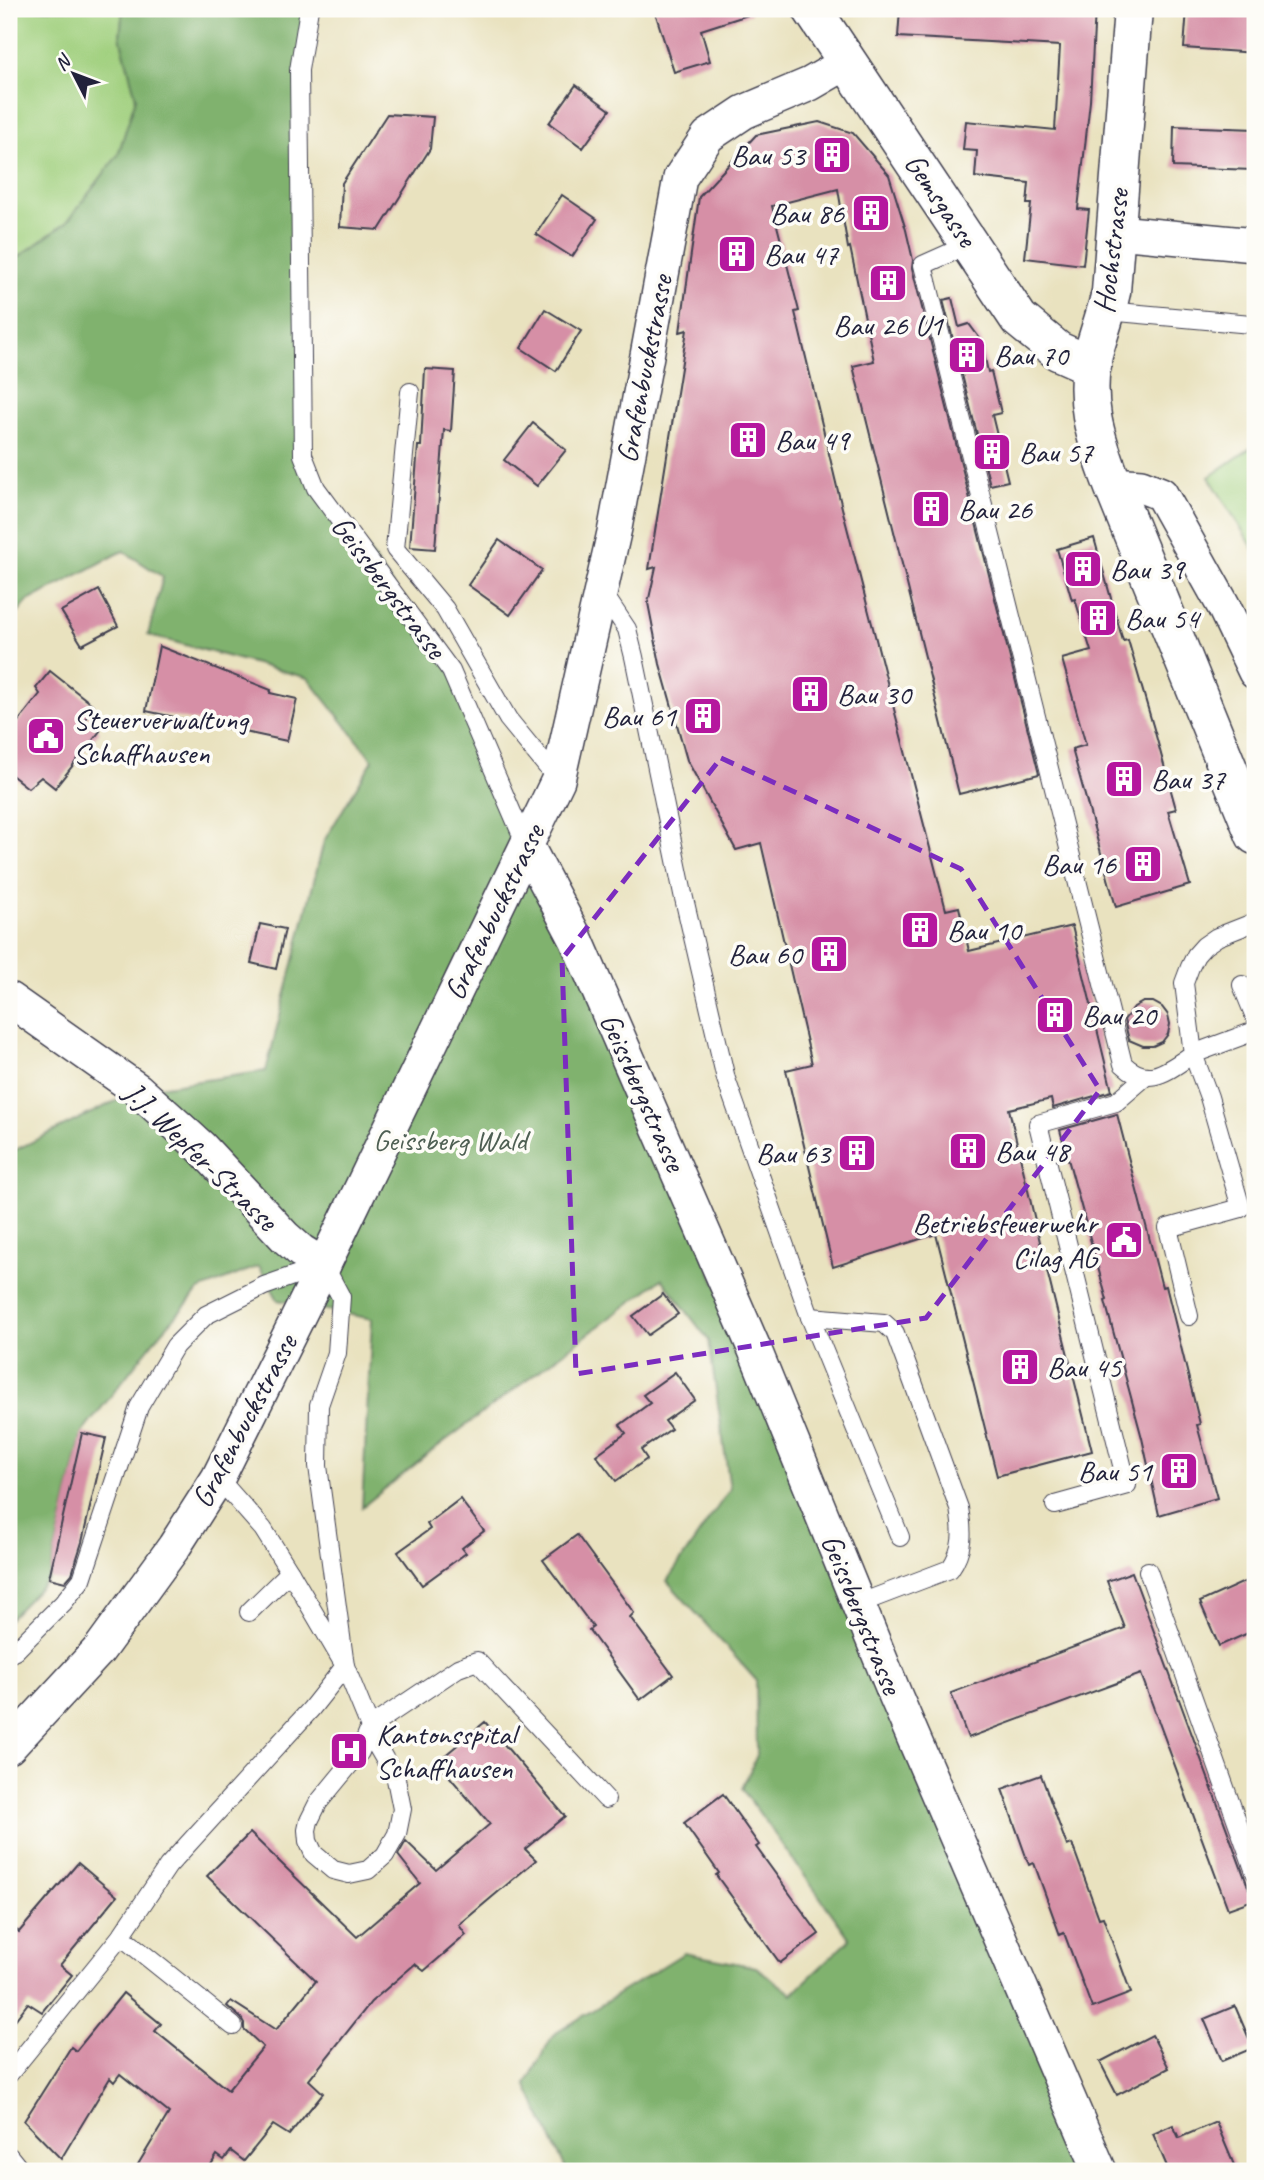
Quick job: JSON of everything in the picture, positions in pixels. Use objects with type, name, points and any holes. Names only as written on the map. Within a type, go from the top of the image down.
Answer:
[{"type":"street","name":"Gemsgasse","points":[[812,9],[1019,319],[1058,351],[1092,366]]},
{"type":"street","name":"Hochstrasse","points":[[1133,9],[1117,232],[1107,311],[1095,346],[1092,366],[1092,422],[1114,488],[1255,835]]},
{"type":"street","name":"Grafenbuckstrasse","points":[[9,1747],[99,1650],[174,1547],[218,1478],[558,780],[615,528],[680,178],[708,136],[744,112],[810,84],[848,62]]},
{"type":"street","points":[[1117,232],[1255,245]]},
{"type":"street","points":[[1114,488],[1141,486],[1161,494],[1223,605],[1255,672]]},
{"type":"street","name":"Geissbergstrasse","points":[[527,846],[576,939],[754,1348],[858,1604],[1100,2171]]},
{"type":"street","name":"J.J. Wepfer-Strasse","points":[[9,999],[138,1090],[201,1147],[285,1237],[324,1265]]},
{"type":"lane","name":"Geissbergstrasse","points":[[309,9],[299,70],[303,455],[316,488],[451,671],[527,846]]},
{"type":"lane","points":[[970,244],[923,265],[1123,1064],[1132,1073],[1145,1077],[1165,1073],[1193,1054],[1255,1031]]},
{"type":"lane","points":[[1107,311],[1251,324]]},
{"type":"lane","points":[[410,392],[395,549],[445,609],[508,719],[558,780]]},
{"type":"lane","points":[[600,590],[627,629],[683,894],[726,1079],[810,1317],[900,1537]]},
{"type":"lane","points":[[1189,1316],[1168,1228],[1241,1208],[1209,1097],[1193,1054],[1184,983],[1189,967],[1205,946],[1217,937],[1255,922]]},
{"type":"lane","points":[[1242,985],[1255,1017]]},
{"type":"lane","points":[[1055,1504],[1127,1485],[1038,1124],[1116,1102],[1145,1077]]},
{"type":"lane","points":[[9,1654],[63,1603],[82,1579],[139,1407],[175,1346],[206,1315],[264,1286],[324,1265],[341,1297],[337,1353],[319,1405],[318,1466],[345,1666],[311,1709],[168,1866],[121,1936],[9,2074]]},
{"type":"lane","points":[[810,1317],[884,1323],[895,1333],[959,1508],[959,1555],[950,1569],[858,1604]]},
{"type":"lane","points":[[218,1478],[263,1528],[290,1572],[345,1666],[370,1727],[377,1745],[396,1779],[402,1809],[397,1833],[385,1855],[369,1870],[349,1874],[333,1870],[314,1854],[307,1840],[307,1830],[318,1804],[360,1752],[370,1727],[458,1668],[477,1661],[606,1799]]},
{"type":"lane","points":[[1148,1571],[1255,1872]]},
{"type":"lane","points":[[249,1612],[290,1572]]},
{"type":"lane","points":[[121,1936],[233,2026]]},
{"type":"lane","points":[[9,2156],[21,2171]]},
{"type":"highlighted area","points":[[721,758],[961,869],[1100,1090],[926,1318],[576,1374],[562,959]]},
{"type":"green space","points":[[9,9],[123,9],[120,36],[136,98],[118,155],[67,222],[9,264]]},
{"type":"green space","name":"Geissberg Wald","points":[[123,9],[309,9],[299,70],[303,455],[451,671],[1100,2171],[567,2171],[526,2084],[553,2035],[684,1953],[756,1967],[792,1994],[850,1939],[742,1789],[757,1755],[756,1680],[667,1581],[730,1489],[709,1341],[662,1279],[437,1447],[362,1507],[372,1319],[278,1300],[259,1266],[199,1290],[154,1341],[82,1433],[49,1578],[9,1619],[9,1153],[138,1090],[266,1071],[324,841],[373,760],[308,678],[148,635],[163,577],[123,551],[28,601],[9,624],[9,264],[67,222],[118,155],[136,98],[120,36]]},
{"type":"green space","points":[[1255,445],[1255,551],[1209,477]]},
{"type":"building","points":[[654,9],[751,9],[751,14],[701,30],[710,61],[674,72]]},
{"type":"building","points":[[900,9],[1095,9],[1090,101],[1078,209],[1089,210],[1083,265],[1025,258],[1031,204],[1027,204],[1029,183],[975,177],[977,151],[963,150],[966,121],[1055,130],[1060,46],[898,37]]},
{"type":"building","points":[[1187,9],[1255,10],[1255,53],[1184,48]]},
{"type":"building","points":[[576,85],[610,110],[583,148],[549,123]]},
{"type":"building","points":[[387,114],[433,117],[430,149],[379,230],[340,227],[342,183]]},
{"type":"building","points":[[819,122],[853,133],[889,175],[906,230],[913,260],[912,268],[1039,774],[959,794],[853,366],[874,361],[850,247],[848,248],[838,189],[772,206],[799,311],[795,312],[842,508],[946,910],[959,907],[969,951],[1072,926],[1112,1091],[1053,1108],[1051,1099],[1009,1109],[1092,1451],[997,1476],[936,1234],[833,1267],[786,1070],[812,1064],[761,843],[736,850],[687,760],[660,664],[648,603],[656,567],[649,569],[687,330],[680,332],[699,197],[756,135]]},
{"type":"building","points":[[1174,126],[1255,129],[1253,170],[1173,167]]},
{"type":"building","points":[[562,195],[597,219],[572,257],[536,234]]},
{"type":"building","points":[[952,298],[959,327],[969,324],[981,340],[988,372],[991,371],[1001,413],[992,415],[1008,481],[990,485],[943,300]]},
{"type":"building","points":[[545,309],[581,331],[556,371],[521,348]]},
{"type":"building","points":[[425,369],[455,371],[451,431],[444,430],[435,549],[410,547],[418,446],[421,446]]},
{"type":"building","points":[[533,423],[566,450],[537,486],[504,460]]},
{"type":"building","points":[[1094,538],[1123,641],[1128,640],[1156,736],[1176,809],[1168,811],[1190,885],[1116,907],[1072,749],[1086,745],[1062,659],[1091,651],[1057,549]]},
{"type":"building","points":[[499,540],[542,570],[510,615],[468,585]]},
{"type":"building","points":[[99,590],[118,626],[82,645],[61,611]]},
{"type":"building","points":[[159,646],[271,690],[270,693],[297,699],[287,741],[146,711]]},
{"type":"building","points":[[50,671],[93,705],[85,721],[100,731],[55,788],[41,777],[28,788],[9,773],[9,733],[40,694],[36,688]]},
{"type":"building","points":[[260,924],[285,929],[276,969],[251,963]]},
{"type":"building","points":[[1143,1002],[1153,1002],[1162,1007],[1168,1015],[1168,1034],[1162,1042],[1153,1046],[1143,1046],[1129,1040],[1124,1020],[1134,1007]]},
{"type":"building","points":[[1117,1114],[1162,1287],[1166,1286],[1200,1424],[1197,1425],[1217,1498],[1159,1515],[1142,1438],[1105,1301],[1107,1300],[1060,1130]]},
{"type":"building","points":[[663,1294],[678,1314],[648,1335],[633,1316]]},
{"type":"building","points":[[675,1372],[695,1400],[665,1421],[671,1429],[641,1450],[647,1459],[616,1481],[596,1455],[626,1433],[620,1425],[650,1403],[643,1395]]},
{"type":"building","points":[[82,1433],[106,1438],[82,1542],[72,1574],[65,1582],[49,1578]]},
{"type":"building","points":[[460,1499],[484,1531],[462,1548],[466,1553],[422,1585],[398,1552],[430,1529],[427,1524]]},
{"type":"building","points":[[577,1535],[634,1613],[630,1617],[673,1675],[640,1700],[589,1630],[593,1627],[543,1560]]},
{"type":"building","points":[[1132,1572],[1253,1900],[1228,1909],[1141,1674],[968,1738],[951,1693],[1125,1628],[1107,1581]]},
{"type":"building","points":[[1255,1577],[1255,1630],[1219,1646],[1200,1602]]},
{"type":"building","points":[[485,1722],[565,1816],[525,1849],[536,1860],[459,1925],[466,1935],[424,1971],[415,1964],[371,2002],[309,2080],[323,2093],[289,2135],[273,2125],[244,2161],[231,2151],[224,2160],[217,2155],[207,2171],[134,2171],[169,2113],[120,2074],[114,2082],[110,2078],[61,2159],[24,2121],[71,2047],[76,2051],[123,1993],[161,2024],[155,2031],[228,2090],[263,2047],[244,2029],[241,2018],[227,2006],[231,2001],[276,2030],[316,1981],[207,1876],[250,1833],[357,1937],[420,1883],[398,1855],[406,1841],[436,1870],[490,1824],[437,1762]]},
{"type":"building","points":[[1041,1775],[1067,1846],[1072,1844],[1099,1918],[1103,1917],[1131,1993],[1092,2008],[1064,1933],[1060,1935],[1034,1863],[1029,1865],[1002,1789]]},
{"type":"building","points":[[723,1794],[759,1845],[756,1847],[819,1934],[780,1963],[716,1875],[719,1873],[684,1823]]},
{"type":"building","points":[[78,1863],[117,1896],[60,1965],[72,1975],[42,2012],[28,2003],[9,2028],[9,1924],[19,1932]]},
{"type":"building","points":[[1235,2006],[1253,2048],[1222,2061],[1204,2019]]},
{"type":"building","points":[[1152,2035],[1169,2068],[1117,2095],[1100,2062]]},
{"type":"building","points":[[1216,2122],[1234,2165],[1219,2171],[1169,2171],[1153,2134],[1173,2125],[1179,2138]]},
{"type":"place","name":"Bau 53","points":[[832,155]]},
{"type":"place","name":"Bau 86","points":[[871,213]]},
{"type":"place","name":"Bau 47","points":[[737,254]]},
{"type":"place","name":"Bau 26 U1","points":[[888,283]]},
{"type":"place","name":"Bau 70","points":[[967,355]]},
{"type":"place","name":"Bau 49","points":[[748,440]]},
{"type":"place","name":"Bau 57","points":[[992,452]]},
{"type":"place","name":"Bau 26","points":[[931,509]]},
{"type":"place","name":"Bau 39","points":[[1083,569]]},
{"type":"place","name":"Bau 54","points":[[1098,618]]},
{"type":"place","name":"Bau 30","points":[[810,694]]},
{"type":"place","name":"Bau 61","points":[[703,716]]},
{"type":"place","name":"Steuerverwaltung Schaffhausen","points":[[46,736]]},
{"type":"place","name":"Bau 37","points":[[1124,779]]},
{"type":"place","name":"Bau 16","points":[[1143,864]]},
{"type":"place","name":"Bau 10","points":[[920,930]]},
{"type":"place","name":"Bau 60","points":[[829,954]]},
{"type":"place","name":"Bau 20","points":[[1055,1015]]},
{"type":"place","name":"Bau 48","points":[[968,1151]]},
{"type":"place","name":"Bau 63","points":[[857,1153]]},
{"type":"place","name":"Betriebsfeuerwehr Cilag AG","points":[[1124,1240]]},
{"type":"place","name":"Bau 45","points":[[1020,1367]]},
{"type":"place","name":"Bau 51","points":[[1179,1471]]},
{"type":"place","name":"Kantonsspital Schaffhausen","points":[[349,1751]]}]
